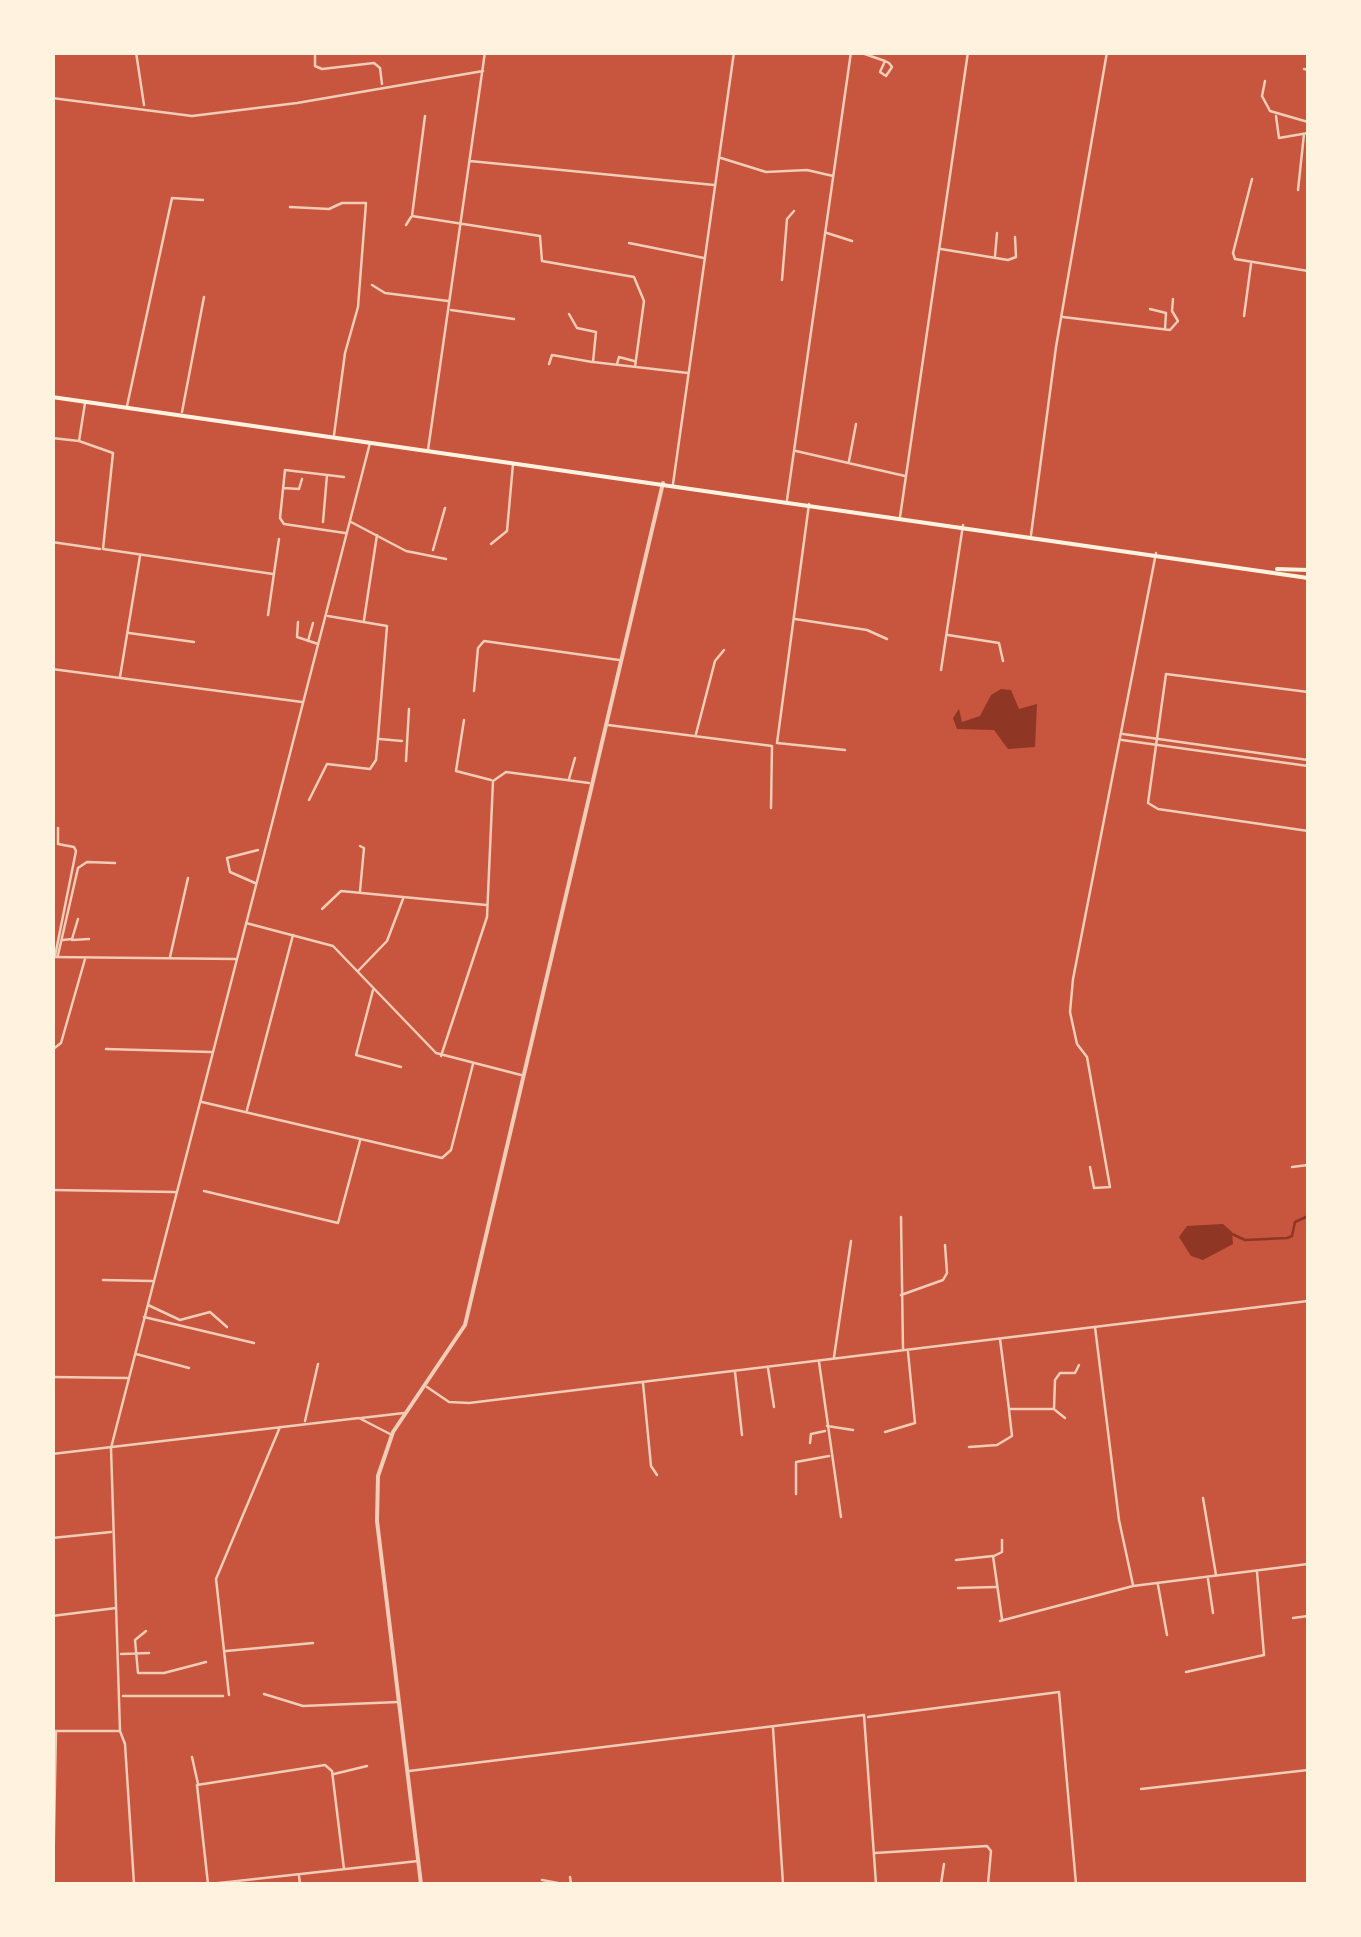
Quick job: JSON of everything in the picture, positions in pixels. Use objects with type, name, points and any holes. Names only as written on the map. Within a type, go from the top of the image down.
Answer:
[{"type":"main road","points":[[52,397],[963,525],[1308,578]]},
{"type":"main road","points":[[1272,570],[1308,570]]},
{"type":"street","points":[[136,52],[144,107]]},
{"type":"street","points":[[315,52],[315,66],[322,70],[378,65],[383,87]]},
{"type":"street","points":[[428,450],[486,52]]},
{"type":"street","points":[[674,484],[734,52]]},
{"type":"street","points":[[788,500],[851,52]]},
{"type":"street","points":[[860,52],[885,61]]},
{"type":"street","points":[[900,516],[968,52]]},
{"type":"street","points":[[1031,535],[1062,317],[1108,52]]},
{"type":"street","points":[[52,98],[192,116],[484,71]]},
{"type":"street","points":[[1266,81],[1262,96],[1276,114],[1278,138],[1306,134],[1298,190]]},
{"type":"street","points":[[1276,114],[1308,122]]},
{"type":"street","points":[[406,225],[412,216],[425,116]]},
{"type":"street","points":[[720,158],[766,172],[807,170],[833,176]]},
{"type":"street","points":[[470,161],[716,185]]},
{"type":"street","points":[[1252,179],[1233,252],[1236,259],[1308,271]]},
{"type":"street","points":[[127,407],[172,198],[204,200]]},
{"type":"street","points":[[290,207],[329,209],[342,203],[366,203],[358,307],[345,353],[333,436]]},
{"type":"street","points":[[782,280],[787,219],[794,211]]},
{"type":"street","points":[[412,216],[540,236],[542,261],[634,277],[644,301],[636,367]]},
{"type":"street","points":[[826,232],[852,241]]},
{"type":"street","points":[[995,258],[997,232]]},
{"type":"street","points":[[939,249],[1015,258],[1016,237]]},
{"type":"street","points":[[629,242],[705,258]]},
{"type":"street","points":[[1244,316],[1252,262]]},
{"type":"street","points":[[372,286],[385,294],[450,302]]},
{"type":"street","points":[[181,414],[204,297]]},
{"type":"street","points":[[1062,317],[1164,330],[1178,322],[1173,299]]},
{"type":"street","points":[[1150,309],[1166,314],[1164,330]]},
{"type":"street","points":[[449,310],[514,319]]},
{"type":"street","points":[[569,314],[577,328],[596,332],[593,362]]},
{"type":"street","points":[[549,364],[552,355],[690,374]]},
{"type":"street","points":[[617,365],[619,358],[635,361]]},
{"type":"street","points":[[79,441],[86,402]]},
{"type":"street","points":[[849,462],[856,424]]},
{"type":"street","points":[[52,438],[105,447],[114,455],[103,549]]},
{"type":"street","points":[[134,1884],[125,1744],[120,1731],[112,1448],[370,442]]},
{"type":"street","points":[[794,450],[906,476]]},
{"type":"street","points":[[491,544],[507,531],[513,462]]},
{"type":"street","points":[[344,477],[288,469],[283,472],[282,523],[347,533]]},
{"type":"street","points":[[323,522],[327,475]]},
{"type":"street","points":[[282,488],[299,489],[302,479]]},
{"type":"street","points":[[421,1884],[376,1509],[380,1467],[404,1413],[465,1325],[663,483]]},
{"type":"street","points":[[809,504],[777,743],[845,750]]},
{"type":"street","points":[[432,553],[444,508]]},
{"type":"street","points":[[350,521],[410,552],[432,553],[446,559]]},
{"type":"street","points":[[941,670],[963,525]]},
{"type":"street","points":[[363,621],[377,536]]},
{"type":"street","points":[[268,616],[280,539]]},
{"type":"street","points":[[52,542],[273,574]]},
{"type":"street","points":[[1090,1167],[1094,1188],[1110,1187],[1086,1056],[1077,1044],[1070,1012],[1156,553]]},
{"type":"street","points":[[120,679],[140,555]]},
{"type":"street","points":[[309,800],[327,764],[370,770],[376,760],[388,629],[327,616]]},
{"type":"street","points":[[793,618],[811,625],[867,630],[887,639]]},
{"type":"street","points":[[298,622],[296,636],[319,645]]},
{"type":"street","points":[[308,641],[313,623]]},
{"type":"street","points":[[128,633],[194,642]]},
{"type":"street","points":[[946,636],[999,642],[1003,661]]},
{"type":"street","points":[[474,691],[478,648],[484,642],[620,660]]},
{"type":"street","points":[[696,735],[715,661],[724,650]]},
{"type":"street","points":[[52,669],[304,702]]},
{"type":"street","points":[[1308,692],[1168,674],[1148,803],[1152,808],[1308,831]]},
{"type":"street","points":[[406,761],[404,741],[410,709]]},
{"type":"street","points":[[464,720],[456,771],[493,780],[506,772],[593,784]]},
{"type":"street","points":[[606,725],[772,746],[771,808]]},
{"type":"street","points":[[1122,737],[1308,763]]},
{"type":"street","points":[[378,738],[404,741]]},
{"type":"street","points":[[568,780],[575,758]]},
{"type":"street","points":[[441,1056],[488,905],[493,780]]},
{"type":"street","points":[[55,957],[76,851],[74,847],[58,844],[58,828]]},
{"type":"street","points":[[360,846],[364,848],[360,892]]},
{"type":"street","points":[[256,884],[230,872],[228,858],[258,850]]},
{"type":"street","points":[[55,957],[78,868],[87,862],[114,862]]},
{"type":"street","points":[[170,959],[188,878]]},
{"type":"street","points":[[322,909],[337,892],[488,905]]},
{"type":"street","points":[[358,972],[387,941],[403,897]]},
{"type":"street","points":[[70,940],[78,919]]},
{"type":"street","points":[[246,923],[331,945],[441,1056],[522,1075]]},
{"type":"street","points":[[247,1111],[293,934]]},
{"type":"street","points":[[62,940],[89,940]]},
{"type":"street","points":[[55,957],[237,959]]},
{"type":"street","points":[[52,1050],[61,1042],[86,958]]},
{"type":"street","points":[[374,989],[356,1055],[401,1067]]},
{"type":"street","points":[[106,1049],[213,1052]]},
{"type":"street","points":[[200,1101],[436,1158],[447,1156],[472,1064]]},
{"type":"street","points":[[204,1191],[340,1222],[360,1139]]},
{"type":"street","points":[[1292,1167],[1308,1165]]},
{"type":"street","points":[[52,1190],[177,1192]]},
{"type":"street","points":[[885,1432],[915,1423],[899,1295],[900,1217]]},
{"type":"street","points":[[834,1359],[851,1241]]},
{"type":"street","points":[[899,1295],[943,1280],[947,1272],[945,1245]]},
{"type":"street","points":[[102,1280],[153,1281]]},
{"type":"street","points":[[425,1386],[445,1400],[461,1404],[1308,1300]]},
{"type":"street","points":[[147,1305],[162,1308],[180,1320],[210,1312],[227,1327]]},
{"type":"street","points":[[144,1317],[254,1343]]},
{"type":"street","points":[[1095,1326],[1120,1522],[1133,1586]]},
{"type":"street","points":[[969,1447],[997,1445],[1011,1437],[1000,1338]]},
{"type":"street","points":[[134,1354],[190,1368]]},
{"type":"street","points":[[818,1360],[841,1517]]},
{"type":"street","points":[[304,1423],[318,1364]]},
{"type":"street","points":[[1054,1410],[1056,1378],[1060,1373],[1075,1373],[1079,1365]]},
{"type":"street","points":[[768,1366],[774,1407]]},
{"type":"street","points":[[734,1370],[742,1435]]},
{"type":"street","points":[[52,1377],[129,1378]]},
{"type":"street","points":[[643,1382],[652,1466],[657,1475]]},
{"type":"street","points":[[1009,1408],[1054,1410],[1065,1418]]},
{"type":"street","points":[[52,1454],[404,1413]]},
{"type":"street","points":[[359,1418],[392,1434]]},
{"type":"street","points":[[230,1695],[217,1575],[280,1426]]},
{"type":"street","points":[[810,1443],[811,1426]]},
{"type":"street","points":[[813,1433],[826,1428],[853,1430]]},
{"type":"street","points":[[796,1494],[796,1462],[830,1456]]},
{"type":"street","points":[[1202,1498],[1216,1576]]},
{"type":"street","points":[[52,1538],[113,1532]]},
{"type":"street","points":[[956,1560],[1002,1553],[1002,1540]]},
{"type":"street","points":[[992,1556],[1001,1620],[1133,1586],[1308,1564]]},
{"type":"street","points":[[1186,1672],[1264,1655],[1257,1570]]},
{"type":"street","points":[[1208,1577],[1213,1613]]},
{"type":"street","points":[[1157,1583],[1167,1635]]},
{"type":"street","points":[[958,1588],[997,1587]]},
{"type":"street","points":[[52,1616],[117,1608]]},
{"type":"street","points":[[1293,1618],[1308,1616]]},
{"type":"street","points":[[146,1630],[134,1640],[138,1673],[164,1673],[206,1662]]},
{"type":"street","points":[[224,1651],[313,1643]]},
{"type":"street","points":[[119,1654],[149,1653]]},
{"type":"street","points":[[407,1772],[1059,1692],[1076,1884]]},
{"type":"street","points":[[264,1694],[303,1706],[399,1702]]},
{"type":"street","points":[[121,1696],[223,1696]]},
{"type":"street","points":[[866,1717],[876,1884]]},
{"type":"street","points":[[772,1726],[783,1884]]},
{"type":"street","points":[[53,1884],[54,1731],[120,1731]]},
{"type":"street","points":[[192,1757],[209,1884],[418,1861]]},
{"type":"street","points":[[198,1784],[325,1765],[332,1774],[344,1869]]},
{"type":"street","points":[[332,1774],[367,1766]]},
{"type":"street","points":[[1141,1789],[1308,1770]]},
{"type":"street","points":[[875,1852],[987,1846],[992,1851],[988,1884]]},
{"type":"street","points":[[934,1884],[941,1884],[944,1864]]},
{"type":"street","points":[[298,1874],[300,1884]]},
{"type":"street","points":[[570,1877],[572,1884]]},
{"type":"street","points":[[542,1880],[561,1884]]},
{"type":"shaded area","points":[[1001,689],[1011,690],[1019,709],[1037,704],[1035,747],[1008,749],[994,730],[957,729],[953,718],[959,709],[962,722],[980,716],[991,695]]},
{"type":"shaded area","points":[[1223,1224],[1232,1232],[1233,1244],[1203,1260],[1191,1256],[1179,1237],[1187,1226]]},
{"type":"waterway","points":[[1232,1234],[1245,1240],[1287,1238],[1292,1236],[1295,1222],[1308,1216]]}]
